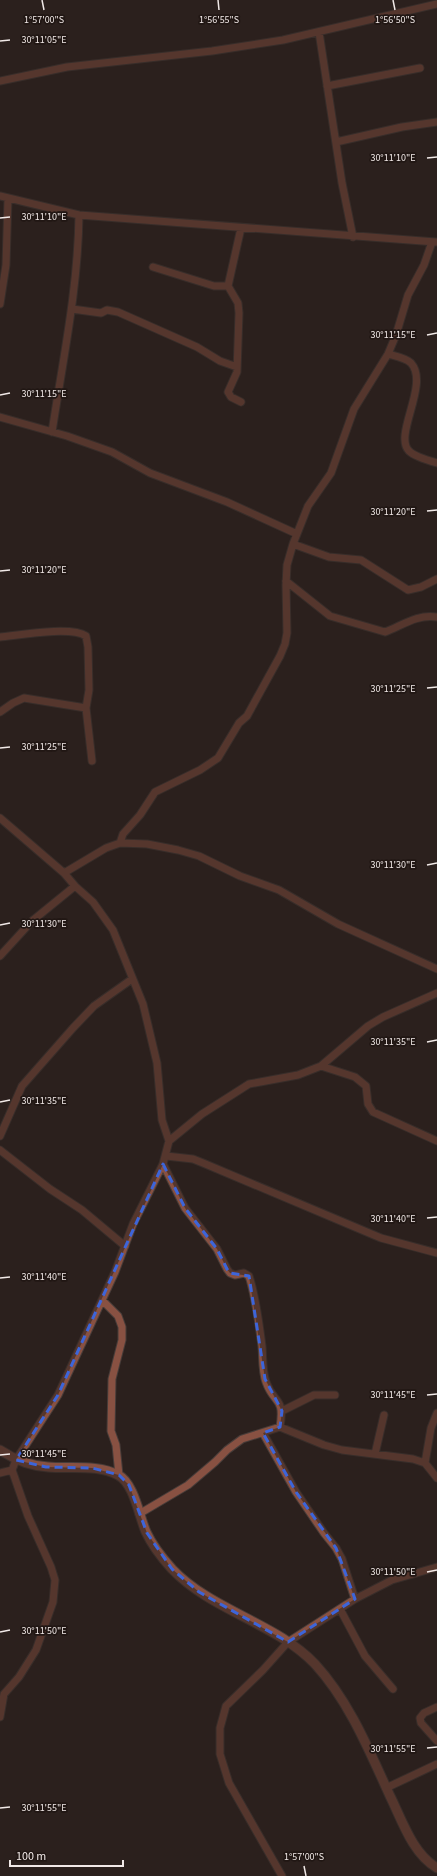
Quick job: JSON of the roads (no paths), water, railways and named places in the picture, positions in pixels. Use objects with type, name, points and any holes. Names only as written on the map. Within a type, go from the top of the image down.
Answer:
[{"type":"street","points":[[0,81],[67,67],[212,51],[284,40],[437,4]]},
{"type":"street","points":[[319,32],[342,183],[353,237]]},
{"type":"street","points":[[327,86],[420,68]]},
{"type":"street","points":[[336,142],[402,127],[437,122]]},
{"type":"street","points":[[0,196],[79,215],[241,228],[301,231],[353,237],[435,242],[408,295],[396,335],[388,354],[354,409],[331,473],[308,506],[293,544],[287,564],[287,633],[285,644],[280,656],[247,716],[239,723],[218,758],[200,770],[155,792],[140,815],[123,834],[120,843]]},
{"type":"street","points":[[0,304],[6,265],[8,198]]},
{"type":"street","points":[[52,432],[69,334],[79,241],[79,215]]},
{"type":"street","points":[[241,228],[228,286],[238,303],[237,372],[228,392],[231,397],[241,402]]},
{"type":"street","points":[[153,266],[214,286],[228,286]]},
{"type":"street","points":[[72,309],[101,313],[107,310],[118,312],[197,347],[237,368]]},
{"type":"street","points":[[388,354],[410,362],[415,370],[416,388],[405,436],[405,444],[409,452],[437,463]]},
{"type":"street","points":[[0,417],[112,452],[150,473],[227,502],[297,534]]},
{"type":"street","points":[[293,544],[329,557],[361,560],[408,590],[421,587],[437,580]]},
{"type":"street","points":[[286,581],[330,616],[385,632],[416,618],[428,616],[437,617]]},
{"type":"street","points":[[0,636],[58,632],[81,633],[86,636],[88,647],[89,690],[86,708],[92,761]]},
{"type":"street","points":[[0,712],[13,703],[24,698],[86,708]]},
{"type":"street","points":[[0,818],[64,873],[75,886],[93,902],[113,930],[132,979],[144,1004],[157,1063],[162,1120],[169,1141],[163,1164],[133,1224],[102,1300],[58,1395],[16,1460],[12,1470],[28,1516],[51,1567],[55,1580],[53,1602],[36,1650],[19,1677],[4,1694],[0,1717]]},
{"type":"street","points":[[64,873],[106,848],[120,843],[152,844],[199,856],[240,876],[279,890],[338,924],[437,969]]},
{"type":"street","points":[[0,956],[32,921],[75,886]]},
{"type":"street","points":[[0,1136],[15,1098],[27,1080],[94,1006],[132,979]]},
{"type":"street","points":[[169,1141],[202,1114],[249,1084],[298,1075],[320,1066],[368,1026],[383,1017],[437,993]]},
{"type":"street","points":[[320,1066],[355,1077],[366,1086],[368,1104],[373,1112],[437,1140]]},
{"type":"street","points":[[0,1150],[50,1189],[82,1210],[125,1246]]},
{"type":"street","points":[[166,1156],[193,1159],[381,1238],[437,1253]]},
{"type":"street","points":[[163,1164],[185,1208],[217,1249],[230,1273],[235,1275],[244,1273],[249,1276],[262,1344],[265,1379],[281,1405],[282,1411],[280,1427]]},
{"type":"street","points":[[102,1300],[118,1316],[122,1327],[122,1340],[112,1380],[111,1431],[116,1444],[119,1475]]},
{"type":"street","points":[[282,1411],[314,1395],[335,1395]]},
{"type":"street","points":[[425,1463],[431,1428],[437,1412]]},
{"type":"street","points":[[375,1454],[384,1415]]},
{"type":"street","points":[[139,1514],[188,1485],[227,1450],[242,1439],[280,1427],[324,1445],[342,1450],[413,1459],[425,1463],[437,1478]]},
{"type":"street","points":[[263,1433],[296,1492],[336,1548],[344,1564],[355,1599]]},
{"type":"street","points":[[0,1450],[16,1460],[46,1467],[92,1468],[119,1475],[129,1485],[147,1533],[172,1569],[199,1592],[288,1642],[314,1663],[333,1686],[353,1720],[404,1826],[417,1848],[426,1859],[437,1868]]},
{"type":"street","points":[[0,1473],[12,1470]]},
{"type":"street","points":[[282,1876],[229,1783],[220,1754],[219,1742],[221,1721],[226,1706],[263,1670],[288,1642],[355,1599],[392,1580],[437,1568]]},
{"type":"street","points":[[340,1609],[365,1656],[392,1689]]},
{"type":"street","points":[[437,1707],[424,1713],[420,1718],[421,1723],[437,1741]]},
{"type":"street","points":[[386,1788],[437,1764]]}]
